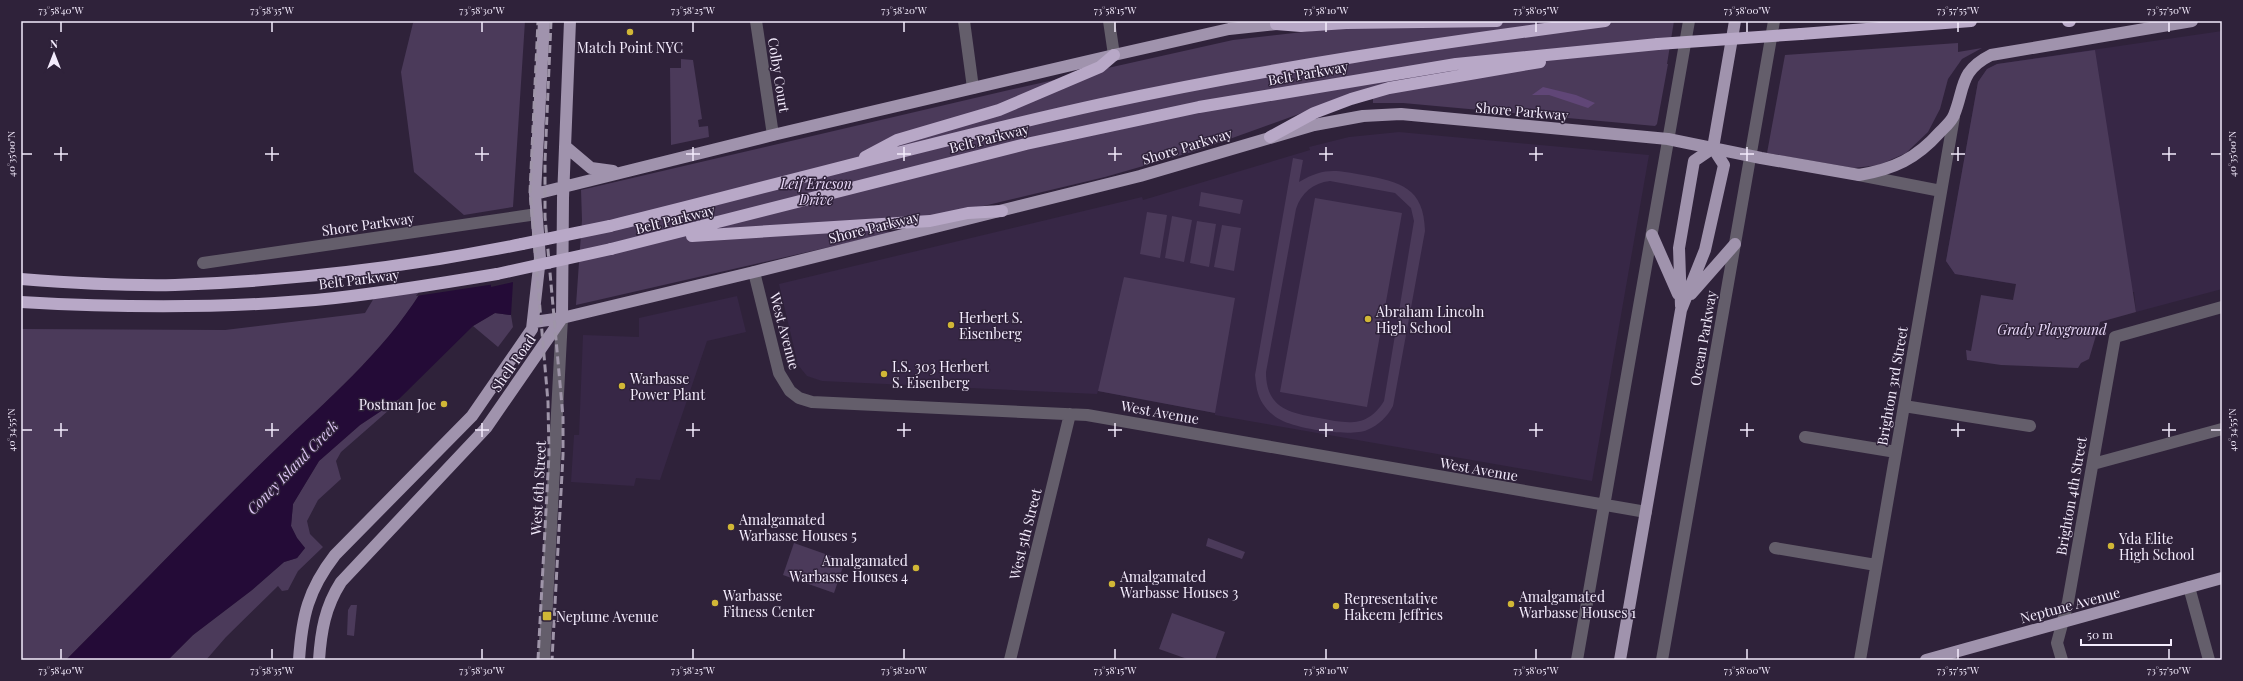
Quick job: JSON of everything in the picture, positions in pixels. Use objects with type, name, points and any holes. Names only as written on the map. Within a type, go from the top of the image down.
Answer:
[{"type":"highway","points":[[1276,24],[1301,26],[1346,23],[1497,21]]},
{"type":"highway","name":"Belt Parkway","points":[[21,279],[89,284],[174,285],[330,274],[494,249],[610,226],[1021,122],[1275,69],[1434,44],[1605,21]]},
{"type":"highway","name":"Belt Parkway","points":[[21,302],[100,306],[174,306],[257,304],[336,298],[497,274],[611,249],[660,238],[1018,146],[1199,107],[1456,64],[1658,44],[1971,21]]},
{"type":"highway","points":[[1270,137],[1314,113],[1351,99],[1389,88],[1516,68],[1596,50]]},
{"type":"highway","points":[[844,167],[897,140],[999,110],[1100,67],[1114,55]]},
{"type":"highway","points":[[660,238],[930,221],[968,213],[1002,211]]},
{"type":"main road","name":"Shell Road","points":[[299,660],[303,618],[313,589],[321,573],[335,555],[472,416],[528,335],[534,322],[540,258],[535,194],[544,21]]},
{"type":"main road","points":[[562,318],[565,146],[570,21]]},
{"type":"main road","points":[[535,194],[773,134],[1114,55],[1229,29],[1297,21]]},
{"type":"main road","points":[[1713,148],[1735,21]]},
{"type":"main road","points":[[1954,117],[1961,88],[1968,73],[1980,61],[1991,55],[2192,21]]},
{"type":"main road","name":"Shore Parkway","points":[[534,322],[562,318],[1002,211],[1140,176],[1270,137],[1347,118],[1401,114],[1668,139],[1750,156],[1858,175],[1879,172],[1899,165],[1932,140],[1954,117]]},
{"type":"main road","points":[[565,146],[591,168],[618,172]]},
{"type":"main road","name":"Ocean Parkway","points":[[1620,660],[1682,303],[1679,248],[1694,161],[1713,148],[1724,165],[1705,250],[1682,303]]},
{"type":"main road","points":[[1652,235],[1682,303],[1735,244]]},
{"type":"main road","name":"Shell Road","points":[[319,660],[323,620],[331,599],[341,582],[486,428],[562,318]]},
{"type":"main road","name":"Neptune Avenue","points":[[1926,660],[2222,578]]},
{"type":"street","name":"Colby Court","points":[[756,21],[773,134]]},
{"type":"street","points":[[964,21],[973,88]]},
{"type":"street","points":[[1109,21],[1114,55]]},
{"type":"street","points":[[1577,660],[1689,21]]},
{"type":"street","name":"Ocean Parkway","points":[[1662,660],[1774,21]]},
{"type":"street","name":"Brighton 3rd Street","points":[[1860,660],[1954,117]]},
{"type":"street","name":"Shore Parkway","points":[[1858,175],[1941,191]]},
{"type":"street","name":"Shore Parkway","points":[[203,263],[537,214]]},
{"type":"street","name":"West Avenue","points":[[754,272],[779,373],[790,391],[799,398],[821,404],[1088,415],[1646,512]]},
{"type":"street","name":"Brighton 4th Street","points":[[2062,660],[2057,643],[2063,622],[2093,464],[2115,337],[2222,307]]},
{"type":"street","name":"West 6th Street","points":[[544,660],[562,318]]},
{"type":"street","points":[[1904,406],[2030,426]]},
{"type":"street","name":"West 5th Street","points":[[1010,660],[1070,414]]},
{"type":"street","points":[[2093,464],[2222,428]]},
{"type":"street","points":[[1805,437],[1896,452]]},
{"type":"street","points":[[1775,548],[1876,565]]},
{"type":"street","points":[[2189,587],[2209,660]]},
{"type":"shaded area","points":[[2222,31],[2222,289],[2136,312],[2134,292],[2092,297],[1955,274],[1946,261],[1978,82],[1987,69],[1997,64]]},
{"type":"shaded area","points":[[1543,87],[1576,95],[1595,103],[1588,108],[1549,95],[1532,95]]},
{"type":"shaded area","name":"Abraham Lincoln High School","points":[[1399,132],[1649,155],[1592,481],[1215,415],[1215,413],[1098,391],[1097,394],[822,381],[807,376],[798,365],[779,284],[1142,197],[1143,200],[1310,150],[1309,147],[1349,137]]},
{"type":"shaded area","points":[[737,296],[746,332],[707,341],[660,480],[636,478],[634,486],[571,482],[574,435],[579,435],[583,335],[639,337],[639,318]]},
{"type":"green space","points":[[416,21],[525,21],[513,207],[464,215],[414,172],[401,72],[413,23]]},
{"type":"green space","name":"Leif Ericson Drive","points":[[1371,21],[1674,21],[1657,124],[1655,126],[1403,103],[1373,103],[1373,99],[1324,105],[1199,150],[1105,177],[879,231],[895,232],[576,305],[582,220],[581,190],[1009,90],[1233,40],[1329,29]]},
{"type":"green space","points":[[1958,43],[1958,52],[1982,48],[1962,59],[1948,79],[1940,109],[1928,132],[1906,153],[1879,165],[1854,168],[1767,153],[1785,55]]},
{"type":"green space","name":"Grady Playground","points":[[2095,50],[2136,312],[2100,322],[2089,359],[2081,363],[2078,368],[2001,365],[1967,360],[1966,350],[1971,351],[1981,295],[2013,300],[2016,284],[1955,274],[1946,261],[1978,82],[1987,69],[1997,64]]},
{"type":"green space","points":[[681,59],[693,60],[702,119],[698,120],[699,127],[708,126],[709,137],[671,145],[670,68],[681,68]]},
{"type":"green space","points":[[1293,158],[1303,160],[1299,182],[1316,174],[1337,171],[1388,181],[1399,184],[1408,189],[1415,196],[1420,205],[1424,216],[1425,231],[1393,406],[1388,414],[1375,426],[1359,432],[1349,433],[1324,431],[1299,426],[1278,419],[1269,411],[1261,401],[1258,394],[1255,375]],"holes":[[[1330,181],[1395,193],[1411,208],[1414,221],[1384,401],[1370,416],[1355,422],[1329,420],[1298,414],[1281,407],[1270,394],[1266,372],[1298,203],[1308,190],[1318,184]]]},
{"type":"green space","points":[[1201,192],[1243,200],[1240,214],[1199,206]]},
{"type":"green space","points":[[1315,198],[1402,213],[1367,407],[1280,392]]},
{"type":"green space","points":[[1147,212],[1167,215],[1160,258],[1140,254]]},
{"type":"green space","points":[[1172,216],[1192,220],[1184,262],[1165,258]]},
{"type":"green space","points":[[1197,221],[1216,224],[1209,267],[1190,263]]},
{"type":"green space","points":[[1222,225],[1241,228],[1234,271],[1214,267]]},
{"type":"green space","points":[[1124,277],[1235,298],[1215,413],[1098,391]]},
{"type":"green space","points":[[421,292],[406,315],[389,336],[352,376],[195,529],[66,660],[21,660],[21,329],[225,330],[365,313],[374,298]]},
{"type":"green space","points":[[495,313],[511,315],[513,327],[498,347],[473,326]]},
{"type":"green space","points":[[399,399],[397,403],[341,452],[336,461],[341,479],[318,500],[307,521],[310,534],[323,547],[298,571],[288,590],[282,591],[278,586],[226,637],[206,660],[168,660],[193,635],[252,590],[284,562],[297,558],[305,548],[297,538],[291,526],[293,504],[319,461],[360,425]]},
{"type":"green space","points":[[1208,538],[1245,552],[1242,559],[1206,546]]},
{"type":"green space","points":[[794,543],[845,561],[834,593],[783,575]]},
{"type":"green space","points":[[351,605],[357,605],[354,636],[347,635],[348,610]]},
{"type":"green space","points":[[1172,613],[1225,632],[1215,660],[1190,660],[1159,649]]},
{"type":"water","name":"Coney Island Creek","points":[[491,280],[491,287],[513,282],[511,315],[495,313],[473,326],[399,399],[360,425],[319,461],[293,504],[291,526],[297,538],[305,548],[297,558],[284,562],[252,590],[193,635],[168,660],[66,660],[195,529],[352,376],[389,336],[406,315],[421,292]]},
{"type":"pier","points":[[493,279],[493,284],[514,280],[502,283],[416,296],[420,291]]},
{"type":"railway","points":[[538,21],[530,192],[548,402],[549,454],[538,660]]},
{"type":"railway","points":[[551,21],[545,161],[545,217],[563,417],[563,455],[552,660]]},
{"type":"place","name":"Match Point NYC","points":[[630,32]]},
{"type":"place","name":"Abraham Lincoln High School","points":[[1368,319]]},
{"type":"place","name":"Herbert S. Eisenberg","points":[[951,325]]},
{"type":"place","name":"I.S. 303 Herbert S. Eisenberg","points":[[884,374]]},
{"type":"place","name":"Warbasse Power Plant","points":[[622,386]]},
{"type":"place","name":"Postman Joe","points":[[444,404]]},
{"type":"place","name":"Amalgamated Warbasse Houses 5","points":[[731,527]]},
{"type":"place","name":"Yda Elite High School","points":[[2111,546]]},
{"type":"place","name":"Amalgamated Warbasse Houses 4","points":[[916,568]]},
{"type":"place","name":"Amalgamated Warbasse Houses 3","points":[[1112,584]]},
{"type":"place","name":"Warbasse Fitness Center","points":[[715,603]]},
{"type":"place","name":"Amalgamated Warbasse Houses 1","points":[[1511,604]]},
{"type":"place","name":"Representative Hakeem Jeffries","points":[[1336,606]]},
{"type":"place","name":"Neptune Avenue","points":[[547,616]]}]
